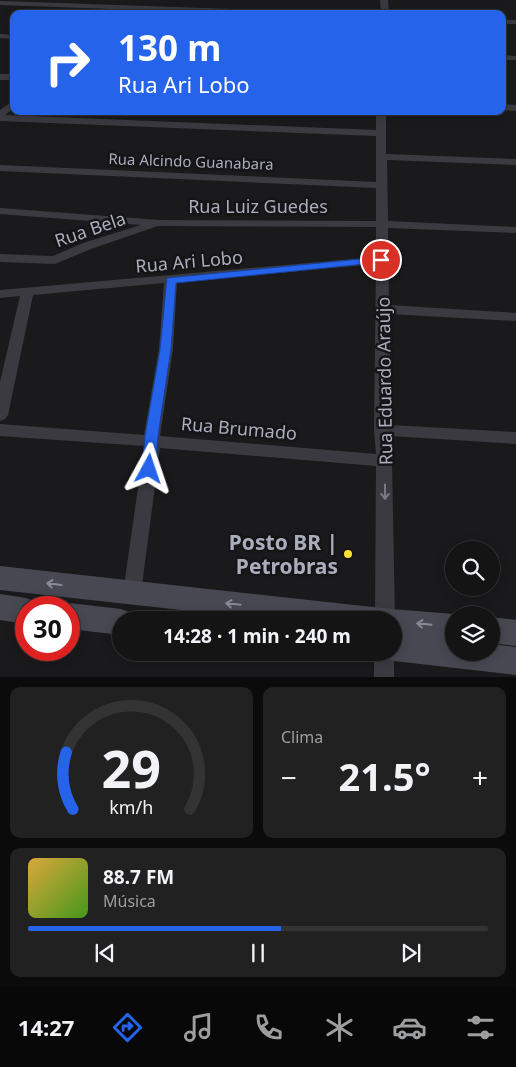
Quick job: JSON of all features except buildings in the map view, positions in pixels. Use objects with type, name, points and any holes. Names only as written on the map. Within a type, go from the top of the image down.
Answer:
[{"type":"main road","points":[[0,578],[301,611]]},
{"type":"main road","points":[[80,616],[97,590]]},
{"type":"main road","points":[[0,607],[15,609]]},
{"type":"main road","points":[[80,617],[112,621]]},
{"type":"main road","points":[[402,622],[445,626]]},
{"type":"main road","points":[[500,631],[516,633]]},
{"type":"main road","points":[[402,648],[516,661]]},
{"type":"street","points":[[0,3],[123,3],[250,10]]},
{"type":"street","points":[[0,116],[10,107]]},
{"type":"street","name":"Rua Eduardo Araújo","points":[[381,115],[383,224],[381,260],[383,309],[382,430],[385,460],[386,611]]},
{"type":"street","points":[[0,116],[380,134]]},
{"type":"street","points":[[382,157],[516,162]]},
{"type":"street","name":"Rua Alcindo Guanabara","points":[[0,168],[381,184]]},
{"type":"street","name":"Rua Luiz Guedes","points":[[0,211],[160,223],[383,224],[516,230]]},
{"type":"street","name":"Rua Bela","points":[[0,258],[55,260],[95,243],[160,223]]},
{"type":"street","name":"Rua Ari Lobo","points":[[0,294],[381,260]]},
{"type":"street","points":[[132,593],[152,450],[151,441],[166,349],[171,280]]},
{"type":"street","points":[[0,415],[27,293]]},
{"type":"street","points":[[383,309],[516,317]]},
{"type":"street","name":"Rua Brumado","points":[[0,430],[385,460]]},
{"type":"street","points":[[382,430],[516,438]]},
{"type":"street","points":[[384,661],[384,677]]},
{"type":"place","name":"Posto BR | Petrobras","points":[[348,554]]},
{"type":"route","points":[[149,469],[152,450],[151,441],[166,349],[171,280],[381,260]]}]
